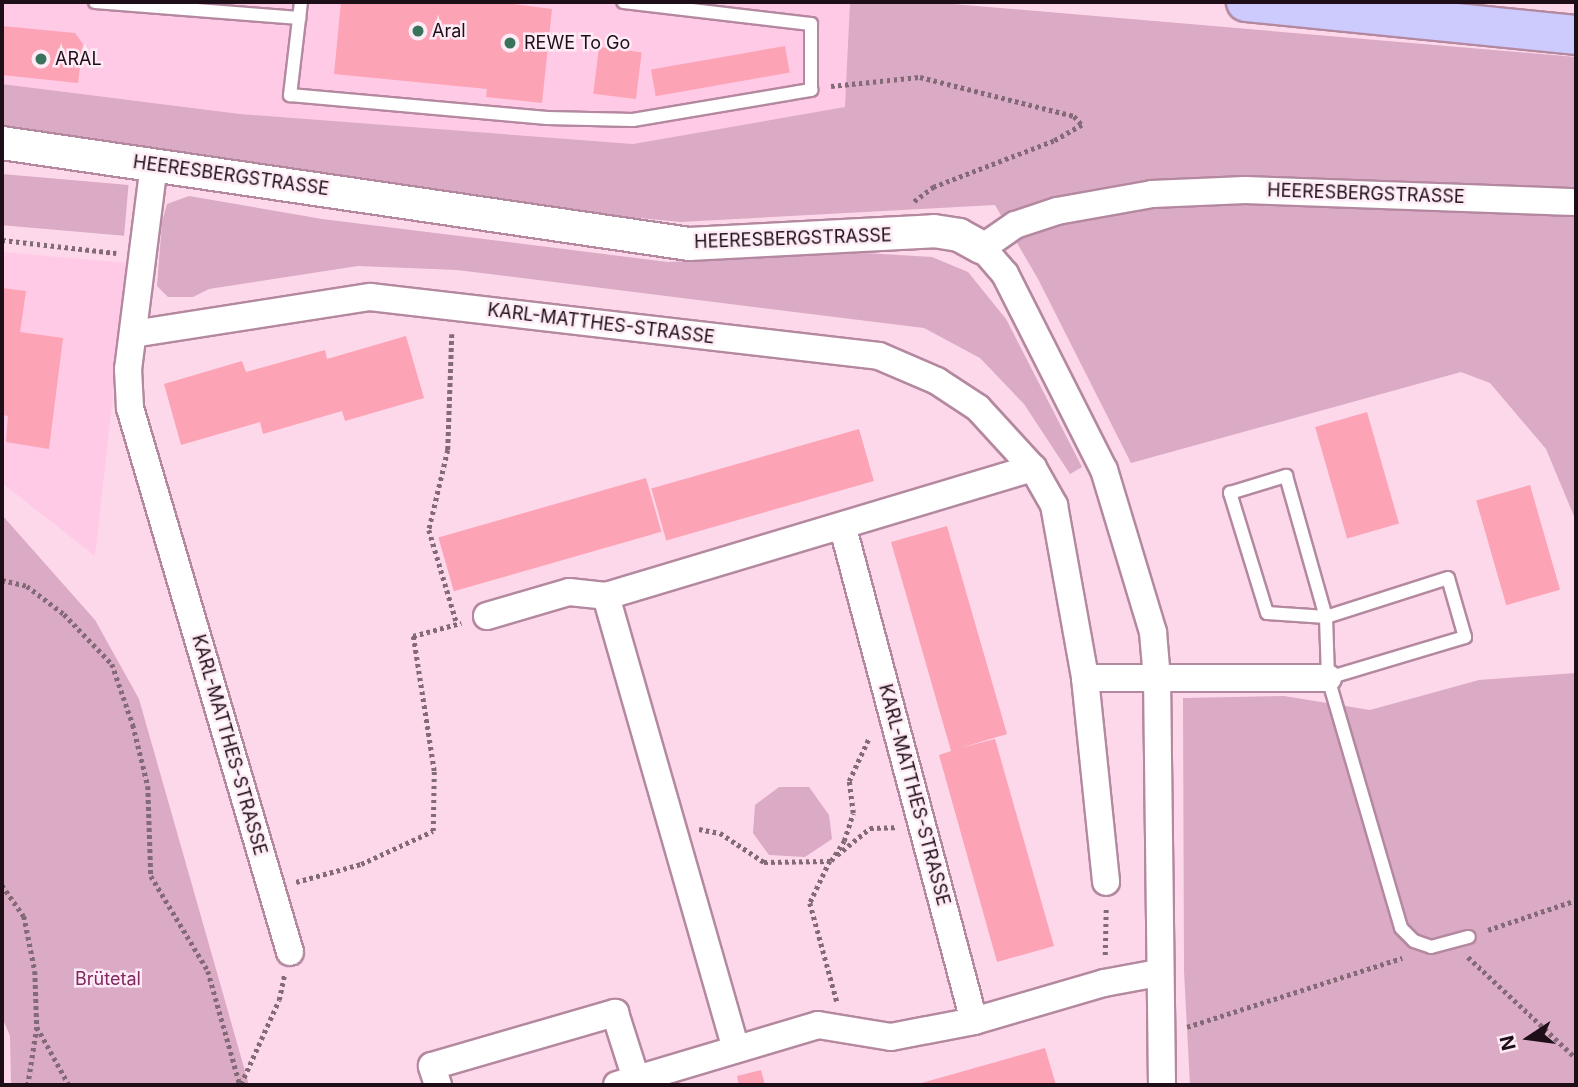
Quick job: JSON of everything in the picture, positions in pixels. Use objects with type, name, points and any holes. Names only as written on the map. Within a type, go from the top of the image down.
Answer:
[{"type":"main road","points":[[1245,2],[1576,36]]},
{"type":"street","name":"HEERESBERGSTRASSE","points":[[2,142],[689,244],[905,234],[959,235],[982,248],[1015,225],[1057,211],[1152,194],[1245,190],[1576,202]]},
{"type":"street","name":"KARL-MATTHES-STRASSE","points":[[154,164],[128,369],[130,408],[290,952]]},
{"type":"street","points":[[982,248],[1011,286],[1104,470],[1153,632],[1157,679],[1157,973],[1162,1085]]},
{"type":"street","name":"KARL-MATTHES-STRASSE","points":[[133,334],[370,297],[880,356],[937,381],[978,408],[1033,468],[1054,505],[1085,678],[1106,883]]},
{"type":"street","points":[[487,616],[569,592],[606,596],[843,528],[1033,468]]},
{"type":"street","name":"KARL-MATTHES-STRASSE","points":[[843,528],[974,1021]]},
{"type":"street","points":[[606,596],[736,1048]]},
{"type":"street","points":[[1085,678],[1328,678]]},
{"type":"street","points":[[438,1085],[432,1066],[615,1013],[627,1082],[818,1025],[891,1037],[974,1021],[1104,983],[1157,973]]},
{"type":"lane","points":[[95,2],[299,18]]},
{"type":"lane","points":[[300,2],[290,95],[547,118],[633,120],[811,90],[811,24],[623,2]]},
{"type":"lane","points":[[1328,678],[1465,637],[1448,578],[1326,617],[1267,612],[1230,493],[1286,476],[1326,617],[1328,678],[1401,928],[1414,941],[1431,947],[1469,937]]},
{"type":"path","points":[[811,90],[864,80],[920,77],[1074,116],[1082,125],[919,196],[904,215],[905,234]]},
{"type":"path","points":[[2,240],[142,256]]},
{"type":"path","points":[[453,307],[449,450],[429,530],[457,624]]},
{"type":"path","points":[[2,580],[26,586],[64,614],[111,664],[134,726],[148,786],[152,877],[208,971],[240,1085]]},
{"type":"path","points":[[272,889],[361,864],[433,831],[434,771],[413,636],[487,616]]},
{"type":"path","points":[[844,1030],[810,903],[844,841],[853,813],[849,782],[859,752],[891,707]]},
{"type":"path","points":[[674,831],[720,833],[764,862],[831,861],[870,828],[886,825],[925,835]]},
{"type":"path","points":[[1104,983],[1106,883]]},
{"type":"path","points":[[2,885],[24,916],[34,971],[37,1027],[28,1085]]},
{"type":"path","points":[[1469,937],[1576,900]]},
{"type":"path","points":[[1182,1029],[1407,957],[1414,941]]},
{"type":"path","points":[[1452,943],[1576,1058]]},
{"type":"path","points":[[240,1085],[279,1000],[290,952]]},
{"type":"path","points":[[37,1027],[69,1085]]},
{"type":"shaded area","points":[[2,2],[850,2],[846,107],[633,144],[240,114],[2,84]]},
{"type":"shaded area","points":[[2,252],[128,263],[95,556],[2,483]]},
{"type":"green space","points":[[850,2],[930,2],[1576,57],[1576,521],[1546,449],[1490,383],[1461,372],[1131,463],[1038,279],[995,205],[681,222],[544,209],[2,129],[2,84],[240,114],[633,144],[845,107]]},
{"type":"green space","points":[[2,174],[129,185],[124,236],[2,225]]},
{"type":"green space","points":[[189,196],[322,219],[668,262],[865,253],[932,257],[968,272],[1006,319],[1082,467],[1070,474],[1024,404],[980,358],[924,328],[457,270],[358,266],[209,289],[193,297],[168,297],[157,286],[162,222],[167,204]]},
{"type":"green space","name":"Brütetal","points":[[2,515],[95,620],[139,699],[249,1085],[11,1085],[10,1036],[2,1017]]},
{"type":"green space","points":[[1576,673],[1576,1085],[1190,1085],[1184,971],[1183,698],[1284,696],[1370,710],[1479,680]]},
{"type":"green space","points":[[779,787],[809,787],[829,815],[832,839],[805,857],[769,855],[753,833],[755,805]]},
{"type":"building","points":[[341,2],[498,2],[552,9],[542,103],[486,97],[487,89],[334,74]]},
{"type":"building","name":"ARAL","points":[[2,26],[75,33],[83,44],[78,83],[2,75]]},
{"type":"building","points":[[785,46],[790,73],[656,96],[651,70]]},
{"type":"building","points":[[599,47],[642,52],[636,99],[593,94]]},
{"type":"building","points":[[2,288],[26,291],[20,332],[63,338],[49,449],[6,442],[8,416],[2,415]]},
{"type":"building","points":[[406,336],[424,398],[345,421],[342,411],[263,434],[260,422],[181,445],[164,384],[242,361],[246,372],[325,350],[327,359]]},
{"type":"building","points":[[1367,412],[1399,524],[1347,538],[1315,427]]},
{"type":"building","points":[[859,429],[874,481],[666,540],[651,489]]},
{"type":"building","points":[[646,478],[661,532],[454,591],[438,538]]},
{"type":"building","points":[[1530,485],[1560,590],[1506,605],[1476,500]]},
{"type":"building","points":[[947,526],[1007,734],[960,748],[995,739],[1054,946],[997,962],[939,755],[951,751],[891,542]]},
{"type":"building","points":[[1045,1048],[1056,1085],[918,1085],[918,1084]]},
{"type":"building","points":[[761,1070],[765,1085],[739,1085],[737,1076]]},
{"type":"place","name":"Aral","points":[[418,31]]},
{"type":"place","name":"REWE To Go","points":[[510,43]]},
{"type":"place","name":"ARAL","points":[[41,59]]}]
